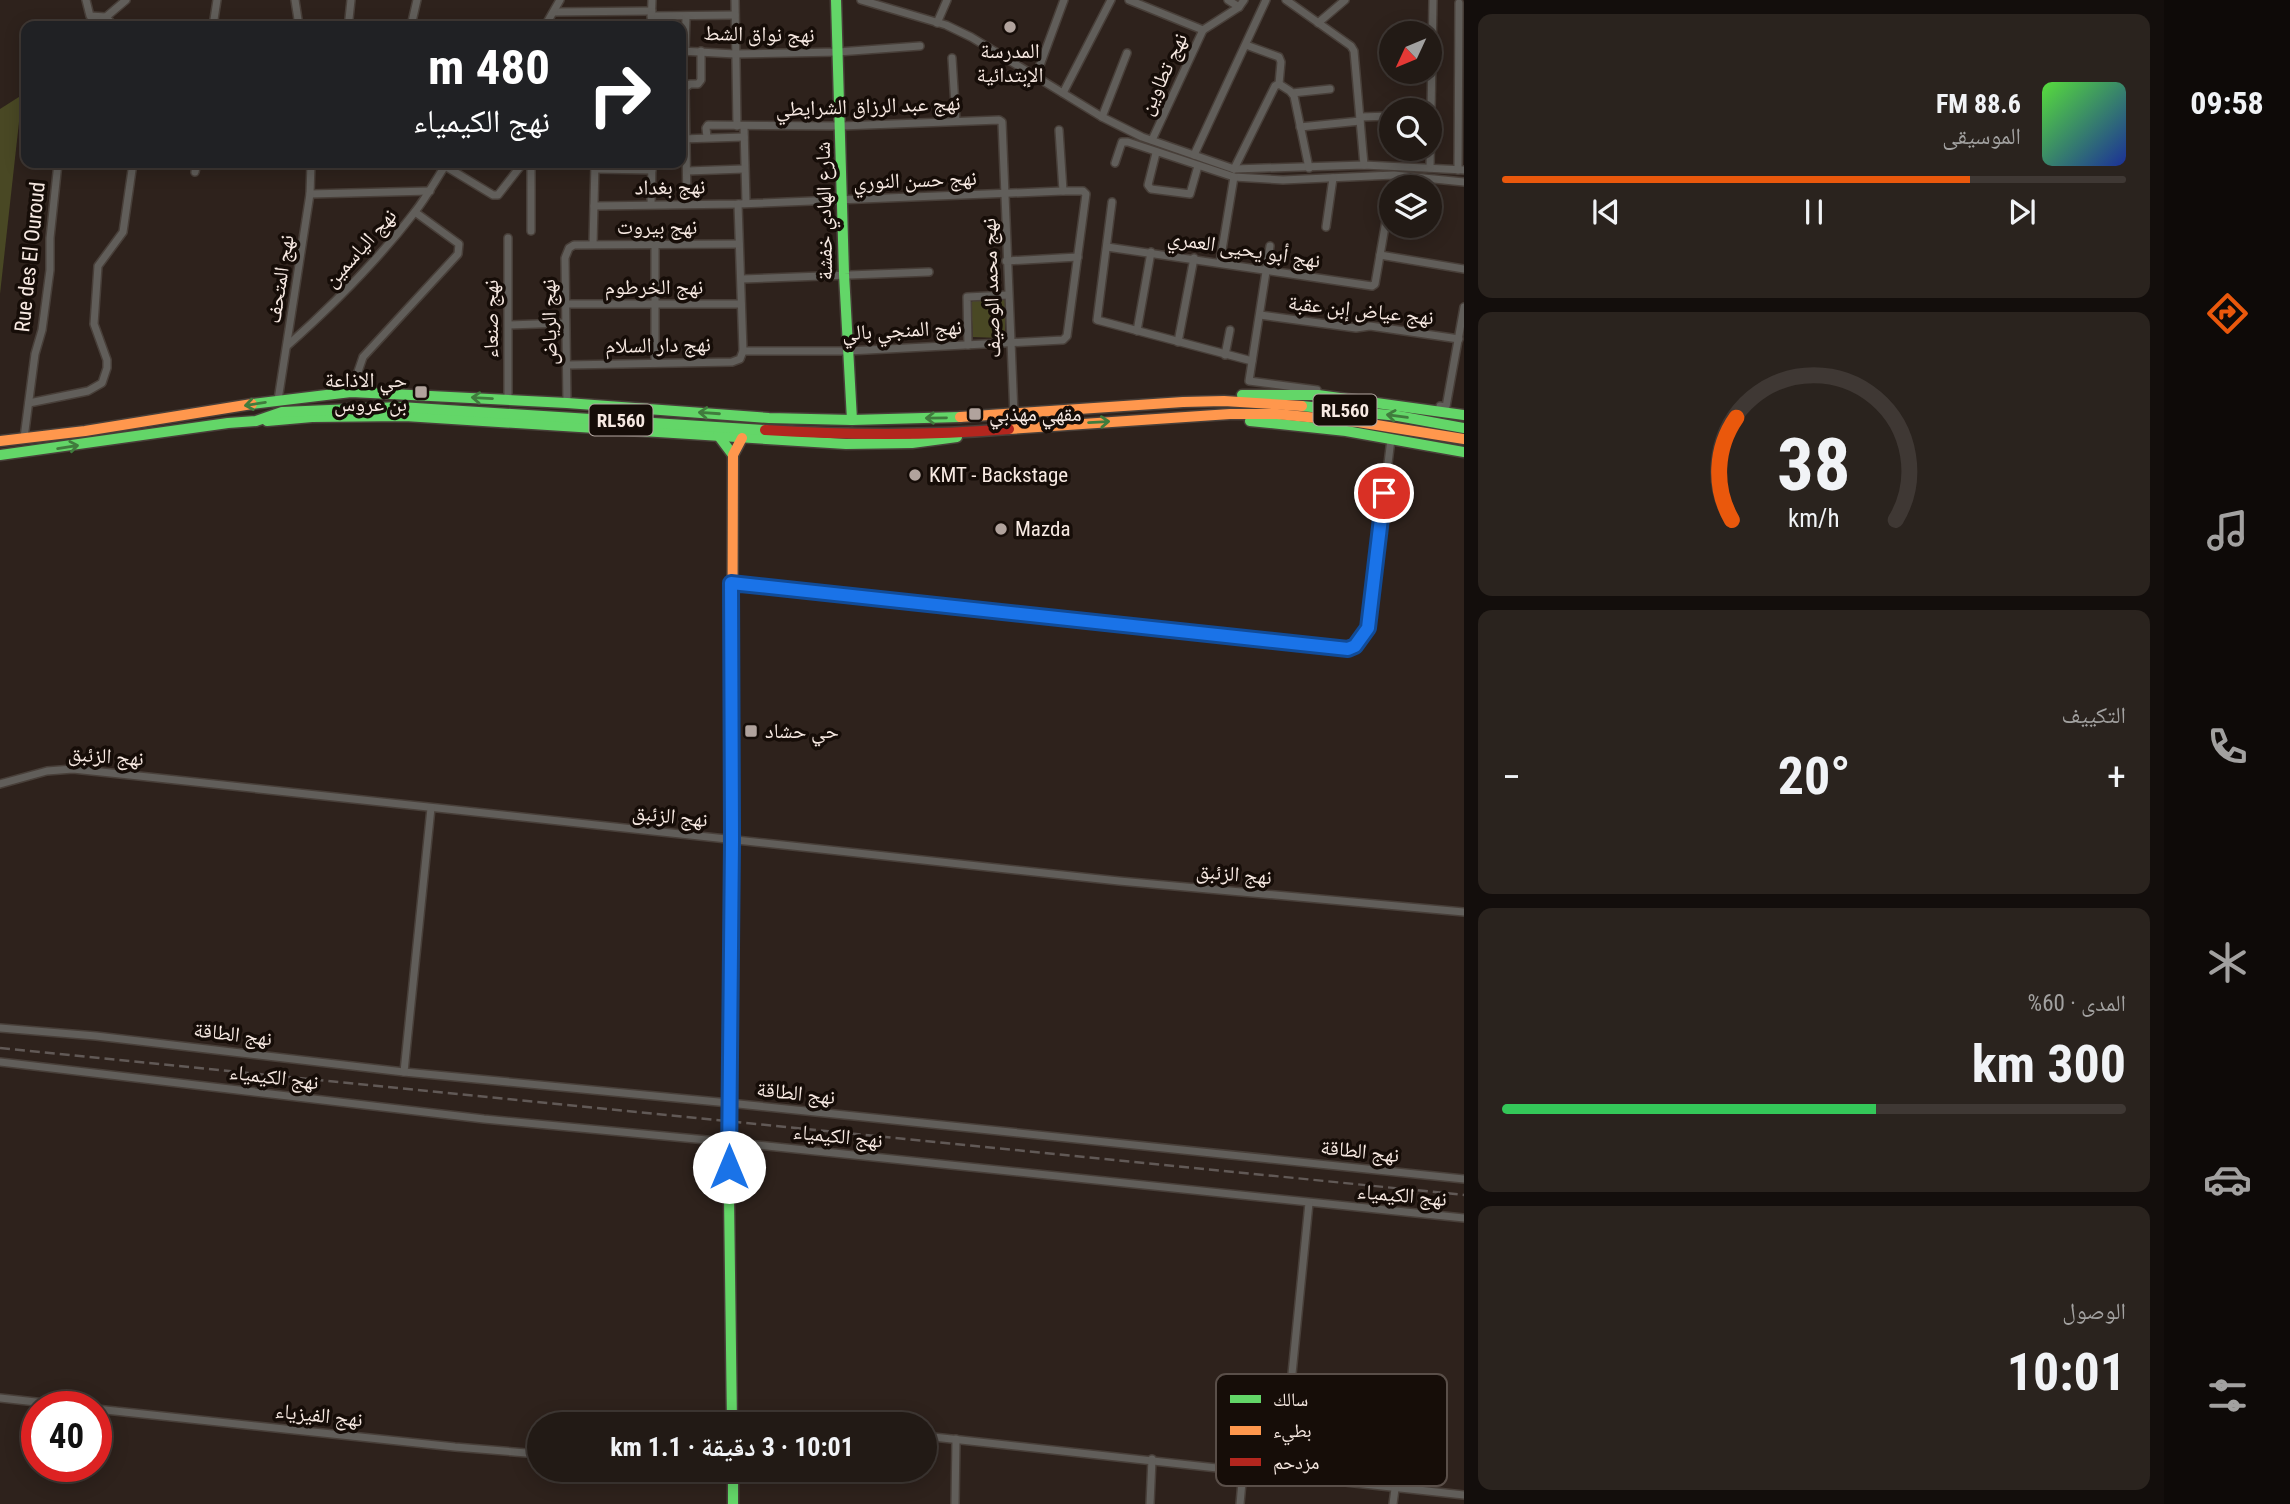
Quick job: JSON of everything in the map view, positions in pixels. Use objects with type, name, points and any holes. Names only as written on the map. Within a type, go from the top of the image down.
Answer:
[{"type":"main road","name":"شارع الهادي خفشة","points":[[836,0],[844,274],[852,420]]},
{"type":"main road","name":"RL560","points":[[0,441],[278,400],[351,392],[567,403],[769,418],[852,420],[1013,415],[1224,401],[1340,409],[1464,428]]},
{"type":"main road","points":[[1184,402],[1208,396],[1318,395],[1464,415]]},
{"type":"main road","name":"RL560","points":[[0,455],[215,424],[256,421],[282,412],[322,408],[400,407],[849,435],[967,433],[1093,422],[1277,414],[1332,419],[1464,439]]},
{"type":"main road","points":[[256,421],[355,415],[405,416],[846,444],[912,443],[956,438],[967,433]]},
{"type":"main road","points":[[1205,417],[1346,431],[1464,452]]},
{"type":"main road","points":[[718,435],[733,455]]},
{"type":"main road","points":[[732,1412],[728,1142],[732,840],[731,583],[733,455],[742,438]]},
{"type":"main road","points":[[733,1482],[733,1504]]},
{"type":"street","points":[[86,0],[90,16],[106,17],[110,21]]},
{"type":"street","points":[[99,21],[126,0]]},
{"type":"street","points":[[214,21],[217,0]]},
{"type":"street","points":[[295,0],[298,21]]},
{"type":"street","points":[[349,19],[351,0]]},
{"type":"street","points":[[412,21],[417,0]]},
{"type":"street","points":[[549,21],[560,0]]},
{"type":"street","points":[[600,0],[601,12]]},
{"type":"street","points":[[652,0],[652,21]]},
{"type":"street","points":[[735,0],[735,54],[744,137],[738,244],[742,279],[743,351]]},
{"type":"street","points":[[865,0],[971,37],[1102,117],[1234,173],[1364,164],[1461,170],[1459,3]]},
{"type":"street","points":[[937,23],[947,0]]},
{"type":"street","points":[[1036,76],[1064,0]]},
{"type":"street","points":[[1063,93],[1111,0]]},
{"type":"street","points":[[1129,0],[1203,30]]},
{"type":"street","points":[[1228,0],[1241,3]]},
{"type":"street","points":[[1194,155],[1266,0]]},
{"type":"street","points":[[1286,0],[1351,46],[1354,51],[1364,164]]},
{"type":"street","points":[[1295,6],[1302,0]]},
{"type":"street","points":[[1318,23],[1345,0]]},
{"type":"street","points":[[1432,21],[1433,0]]},
{"type":"street","name":"نهج تطاوين","points":[[1152,140],[1203,30],[1241,3]]},
{"type":"street","points":[[555,12],[686,17],[735,15]]},
{"type":"street","points":[[686,17],[686,21]]},
{"type":"street","points":[[1220,262],[1234,173],[1275,86],[1279,84],[1279,57],[1246,45]]},
{"type":"street","name":"نهج نواق الشط","points":[[686,50],[735,54],[920,47]]},
{"type":"street","points":[[686,87],[690,84],[698,85],[701,80],[701,51]]},
{"type":"street","points":[[1102,117],[1127,53]]},
{"type":"street","points":[[952,58],[956,121]]},
{"type":"street","points":[[1279,84],[1292,93],[1330,89]]},
{"type":"street","points":[[1292,93],[1309,168]]},
{"type":"street","points":[[1300,127],[1379,117]]},
{"type":"street","name":"نهج عبد الرزاق الشرايطي","points":[[707,137],[708,125],[841,126],[999,120]]},
{"type":"street","name":"نهج محمد الوصيف","points":[[999,120],[1003,125],[1013,415]]},
{"type":"street","points":[[1059,130],[1063,191]]},
{"type":"street","points":[[686,139],[744,137]]},
{"type":"street","points":[[1115,163],[1122,142],[1128,142],[1198,166],[1283,180],[1379,176]]},
{"type":"street","points":[[1156,153],[1149,185],[1151,189],[1190,194],[1198,166]]},
{"type":"street","points":[[686,160],[687,204]]},
{"type":"street","points":[[1430,161],[1430,168]]},
{"type":"street","name":"Rue des El Ouroud","points":[[24,439],[50,270],[50,238],[57,168]]},
{"type":"street","points":[[29,403],[88,391],[102,383],[108,364],[94,324],[98,266],[123,232],[133,168]]},
{"type":"street","points":[[195,172],[196,168]]},
{"type":"street","name":"نهج المتحف","points":[[278,400],[310,194],[311,168]]},
{"type":"street","name":"نهج الياسمين","points":[[287,346],[348,288],[415,212],[442,168]]},
{"type":"street","points":[[450,168],[493,195],[498,195],[519,168]]},
{"type":"street","points":[[531,168],[531,231]]},
{"type":"street","points":[[593,244],[595,168]]},
{"type":"street","points":[[651,204],[652,168]]},
{"type":"street","points":[[687,171],[744,169]]},
{"type":"street","points":[[1326,227],[1333,178]]},
{"type":"street","points":[[1442,180],[1464,182]]},
{"type":"street","points":[[310,194],[430,191]]},
{"type":"street","name":"نهج حسن النوري","points":[[742,203],[1084,192],[1078,257]]},
{"type":"street","points":[[1112,202],[1097,320],[1252,362]]},
{"type":"street","name":"نهج بغداد","points":[[594,206],[742,203]]},
{"type":"street","points":[[351,392],[363,357],[458,254],[459,244],[415,212]]},
{"type":"street","name":"نهج صنعاء","points":[[508,238],[508,400]]},
{"type":"street","points":[[1383,238],[1380,255],[1464,269]]},
{"type":"street","name":"نهج بيروت","points":[[574,245],[738,244]]},
{"type":"street","name":"نهج الرياض","points":[[567,403],[565,258],[569,248],[574,245]]},
{"type":"street","points":[[654,246],[655,363]]},
{"type":"street","points":[[1270,246],[1248,381],[1447,407],[1464,307]]},
{"type":"street","name":"نهج أبو يحيى العمري","points":[[1107,247],[1375,286],[1380,255]]},
{"type":"street","points":[[1137,331],[1151,252]]},
{"type":"street","points":[[1006,261],[1078,257]]},
{"type":"street","name":"نهج المنجي بالي","points":[[743,351],[848,351],[1063,340],[1067,336],[1078,257]]},
{"type":"street","points":[[1178,342],[1194,258]]},
{"type":"street","points":[[742,279],[929,272]]},
{"type":"street","points":[[968,345],[967,297],[1008,295]]},
{"type":"street","name":"نهج الخرطوم","points":[[566,304],[741,304]]},
{"type":"street","name":"نهج عياض إبن عقبة","points":[[1260,315],[1356,328],[1370,326],[1459,339]]},
{"type":"street","points":[[509,324],[565,323]]},
{"type":"street","points":[[1225,355],[1230,331]]},
{"type":"street","name":"نهج دار السلام","points":[[567,365],[732,362],[740,359],[743,351]]},
{"type":"street","points":[[731,583],[1348,649],[1355,646],[1368,628],[1391,439]]},
{"type":"street","name":"نهج الزئبق","points":[[0,785],[47,771],[73,769],[1119,881],[1464,912]]},
{"type":"street","points":[[404,1072],[431,808]]},
{"type":"street","name":"نهج الطاقة","points":[[0,1028],[96,1036],[404,1072],[1464,1179]]},
{"type":"street","name":"نهج الكيمياء","points":[[0,1062],[484,1119],[1464,1218]]},
{"type":"street","points":[[1292,1374],[1309,1203]]},
{"type":"street","points":[[0,1398],[21,1400]]},
{"type":"street","name":"نهج الفيزياء","points":[[112,1411],[527,1453]]},
{"type":"street","points":[[937,1437],[1216,1467]]},
{"type":"street","points":[[955,1504],[956,1439]]},
{"type":"street","points":[[1150,1504],[1152,1459]]},
{"type":"street","points":[[1240,1504],[1242,1486]]},
{"type":"street","points":[[1371,1486],[1464,1495]]},
{"type":"street","points":[[1393,1504],[1395,1489]]},
{"type":"shaded area","points":[[21,96],[0,294],[0,109]]},
{"type":"shaded area","points":[[975,299],[1005,300],[1005,331],[1000,338],[973,337],[971,303]]},
{"type":"railway","points":[[0,1048],[1464,1195]]},
{"type":"traffic: fast","points":[[836,0],[844,274],[852,420]]},
{"type":"traffic: fast","points":[[252,404],[351,392],[567,403],[769,418],[852,420],[960,417]]},
{"type":"traffic: fast","points":[[1242,395],[1318,395],[1464,415]]},
{"type":"traffic: fast","points":[[1302,406],[1398,416],[1464,428]]},
{"type":"traffic: fast","points":[[0,455],[256,421],[282,412],[400,407],[765,430]]},
{"type":"traffic: fast","points":[[267,421],[312,417],[405,416],[846,444],[912,443],[957,437]]},
{"type":"traffic: fast","points":[[1250,421],[1346,431],[1464,452]]},
{"type":"traffic: fast","points":[[718,435],[733,455]]},
{"type":"traffic: fast","points":[[732,744],[728,1122],[732,1412]]},
{"type":"traffic: fast","points":[[733,1482],[733,1504]]},
{"type":"traffic: slow","points":[[960,417],[1183,402],[1224,401],[1302,406]]},
{"type":"traffic: slow","points":[[0,441],[85,431],[252,404]]},
{"type":"traffic: slow","points":[[1009,429],[1230,414],[1277,414],[1358,422],[1464,439]]},
{"type":"traffic: slow","points":[[732,744],[733,455],[742,438]]},
{"type":"traffic: jam","points":[[765,430],[887,434],[1009,429]]},
{"type":"place","name":"المدرسة الإبتدائية","points":[[1010,27]]},
{"type":"place","name":"حي الاذاعة بن عروس","points":[[421,392]]},
{"type":"place","name":"مقهي مهذبي","points":[[975,414]]},
{"type":"place","name":"KMT - Backstage","points":[[915,475]]},
{"type":"place","name":"Mazda","points":[[1001,529]]},
{"type":"place","name":"حي حشاد","points":[[751,731]]},
{"type":"route","points":[[729,1167],[731,583],[1348,649],[1362,639],[1368,628],[1384,493]]}]
